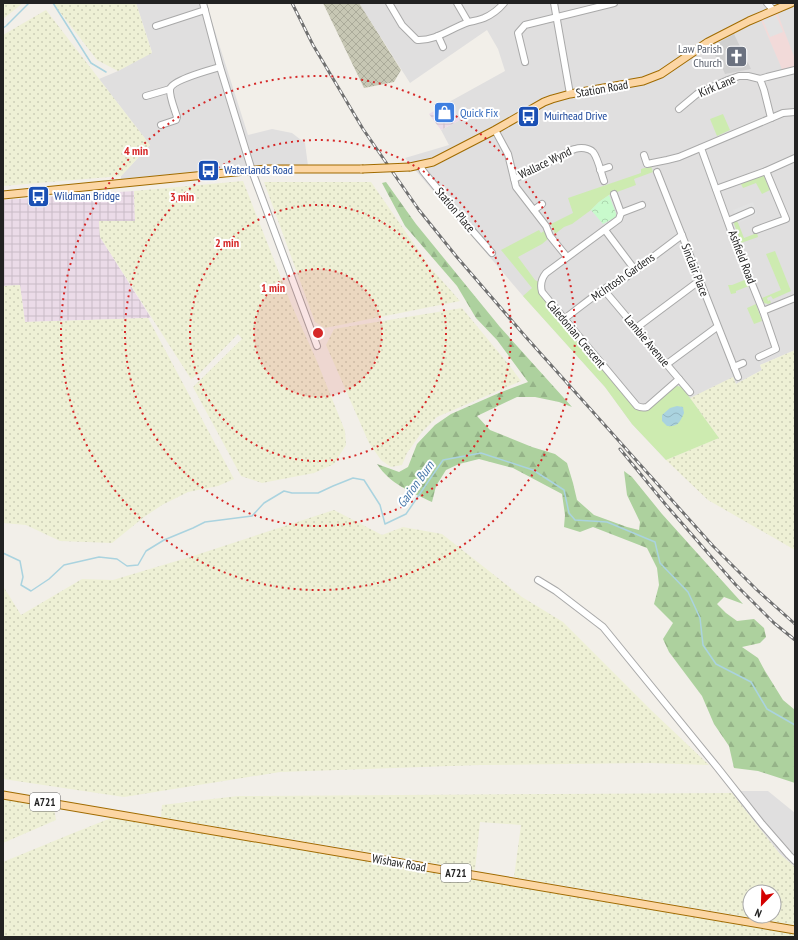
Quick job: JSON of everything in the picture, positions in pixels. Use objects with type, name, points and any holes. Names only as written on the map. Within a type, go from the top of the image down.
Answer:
[{"type":"main road","name":"Station Road","points":[[3,196],[266,169],[362,169],[410,167],[433,162],[495,130],[544,102],[570,94],[653,78],[669,69],[708,42],[749,21],[791,3]]},
{"type":"main road","name":"Wishaw Road","points":[[3,795],[795,930]]},
{"type":"street","points":[[202,3],[252,171],[317,346]]},
{"type":"street","points":[[389,3],[402,25],[417,40],[425,40],[438,36],[468,22],[484,18],[504,3]]},
{"type":"street","points":[[457,3],[468,22]]},
{"type":"street","points":[[554,3],[570,94]]},
{"type":"street","points":[[525,62],[518,33],[525,25],[614,3]]},
{"type":"street","points":[[767,3],[773,10]]},
{"type":"street","points":[[156,26],[204,10]]},
{"type":"street","points":[[438,36],[443,47]]},
{"type":"street","points":[[146,96],[170,89],[172,85],[195,74],[220,67]]},
{"type":"street","points":[[771,118],[760,79],[795,70]]},
{"type":"street","name":"Kirk Lane","points":[[679,109],[697,94],[728,80],[739,76],[748,76],[760,79]]},
{"type":"street","points":[[161,125],[176,120],[177,117],[170,94],[170,89]]},
{"type":"street","points":[[640,166],[679,157],[783,113],[795,112]]},
{"type":"street","points":[[495,130],[508,154],[516,187],[546,226],[550,236],[567,257]]},
{"type":"street","name":"Wallace Wynd","points":[[514,178],[537,169],[574,149],[579,148],[592,151],[604,181]]},
{"type":"street","name":"Ashfield Road","points":[[701,148],[776,349],[759,356]]},
{"type":"street","points":[[644,155],[647,164]]},
{"type":"street","points":[[716,189],[766,171],[795,158]]},
{"type":"street","name":"Station Place","points":[[420,165],[423,171],[457,213],[492,253]]},
{"type":"street","points":[[600,170],[609,167]]},
{"type":"street","points":[[756,230],[786,220],[766,171]]},
{"type":"street","name":"Sinclair Place","points":[[657,172],[738,377]]},
{"type":"street","points":[[614,194],[621,213]]},
{"type":"street","points":[[534,210],[542,204]]},
{"type":"street","name":"Caledonian Crescent","points":[[642,205],[621,213],[619,219],[546,273],[543,276],[541,284],[542,292],[639,407],[647,407],[679,379]]},
{"type":"street","points":[[728,221],[752,211]]},
{"type":"street","points":[[605,230],[635,270]]},
{"type":"street","name":"McIntosh Gardens","points":[[564,319],[604,290],[624,278],[682,235]]},
{"type":"street","points":[[636,328],[699,281]]},
{"type":"street","name":"Lambie Avenue","points":[[604,290],[690,392]]},
{"type":"street","points":[[763,312],[795,298]]},
{"type":"street","points":[[667,364],[717,327]]},
{"type":"street","points":[[734,367],[743,364]]},
{"type":"street","points":[[538,580],[556,591],[603,627],[762,824],[795,861]]},
{"type":"shaded area","points":[[3,3],[23,3],[3,19]]},
{"type":"shaded area","points":[[53,3],[136,3],[152,53],[118,71],[97,60]]},
{"type":"shaded area","points":[[136,3],[206,3],[248,135],[272,129],[292,133],[305,143],[308,166],[248,167],[121,179],[121,176],[150,145],[99,79],[118,71],[152,52]]},
{"type":"shaded area","points":[[323,3],[359,3],[401,70],[394,82],[364,88]]},
{"type":"shaded area","points":[[359,3],[795,3],[795,350],[760,365],[762,370],[736,384],[733,377],[666,460],[632,424],[605,387],[523,296],[405,158],[449,145],[441,130],[460,120],[449,102],[505,71],[498,49],[487,30],[410,83]]},
{"type":"shaded area","points":[[46,10],[150,145],[121,176],[3,186],[3,35]]},
{"type":"shaded area","points":[[777,12],[795,59],[795,67],[782,69],[761,20]]},
{"type":"shaded area","points":[[776,15],[783,32],[770,37],[763,20]]},
{"type":"shaded area","points":[[734,34],[751,69],[725,74],[711,47]]},
{"type":"shaded area","points":[[449,102],[460,120],[441,130],[429,114]]},
{"type":"shaded area","points":[[243,181],[292,306],[316,359],[345,431],[346,445],[334,464],[314,473],[262,483],[241,476],[193,387],[242,339],[238,334],[200,373],[191,379],[100,237],[99,221],[135,221],[134,191]]},
{"type":"shaded area","points":[[264,182],[371,182],[430,267],[460,301],[325,328],[315,322]]},
{"type":"shaded area","points":[[134,191],[135,221],[99,221],[100,237],[151,318],[25,322],[20,285],[3,286],[3,200]]},
{"type":"shaded area","points":[[753,202],[757,214],[738,223],[737,220],[733,221],[732,216],[735,215],[733,210]]},
{"type":"shaded area","points":[[20,285],[25,322],[148,318],[234,479],[218,486],[188,492],[162,505],[144,517],[112,543],[60,541],[26,525],[3,523],[3,286]]},
{"type":"shaded area","points":[[462,308],[521,381],[437,417],[422,432],[407,453],[402,465],[391,467],[381,460],[369,443],[326,345],[334,329]]},
{"type":"shaded area","points":[[795,350],[795,550],[708,500],[666,460],[719,438],[690,398],[733,377],[736,384],[762,370],[760,365]]},
{"type":"shaded area","points":[[334,510],[382,535],[403,527],[442,534],[522,597],[563,622],[652,711],[709,765],[648,763],[480,765],[280,772],[124,797],[3,779],[3,586],[21,615],[82,579],[113,580],[190,557]]},
{"type":"shaded area","points":[[740,791],[768,791],[795,813],[795,867],[780,854],[732,793],[737,793]]},
{"type":"shaded area","points":[[732,793],[780,854],[795,867],[795,925],[782,923],[782,884],[742,884],[742,916],[514,877],[521,825],[480,822],[475,870],[161,817],[162,805],[238,796]]},
{"type":"shaded area","points":[[3,799],[54,808],[56,820],[3,843]]},
{"type":"shaded area","points":[[111,818],[795,934],[795,937],[3,937],[3,862]]},
{"type":"green space","points":[[723,114],[730,130],[717,136],[710,119]]},
{"type":"green space","points":[[651,166],[653,172],[634,179],[636,185],[609,195],[572,224],[564,227],[555,234],[551,224],[573,213],[568,198],[641,173],[641,169]]},
{"type":"green space","points":[[763,174],[770,190],[762,194],[756,183],[743,188],[741,184]]},
{"type":"green space","points":[[386,182],[416,224],[500,327],[572,407],[559,402],[535,397],[517,397],[477,416],[490,430],[532,447],[555,454],[567,463],[577,500],[594,515],[639,530],[640,522],[627,495],[624,471],[632,477],[662,514],[743,604],[724,597],[717,604],[737,621],[754,619],[764,628],[766,637],[760,643],[742,647],[758,658],[783,700],[795,710],[795,783],[758,771],[734,768],[729,746],[714,724],[702,696],[669,652],[663,639],[673,623],[654,604],[659,585],[657,568],[647,548],[593,527],[580,532],[564,527],[565,515],[562,494],[513,468],[479,459],[459,464],[446,470],[436,486],[432,502],[409,491],[395,482],[382,471],[377,464],[399,472],[408,467],[417,444],[435,425],[451,414],[528,382],[497,340],[476,318],[457,286],[405,226],[382,183]]},
{"type":"green space","points":[[609,195],[617,216],[613,220],[612,219],[603,224],[591,210]]},
{"type":"green space","points":[[737,220],[744,238],[757,233],[758,237],[741,243],[733,221]]},
{"type":"green space","points":[[539,230],[541,233],[544,231],[548,239],[542,244],[518,257],[535,280],[539,282],[541,296],[544,300],[636,408],[641,411],[645,410],[676,385],[682,387],[719,438],[666,460],[632,424],[605,387],[523,296],[532,288],[501,250]]},
{"type":"green space","points":[[775,251],[791,291],[773,299],[771,296],[767,298],[771,303],[768,304],[764,303],[762,298],[781,290],[766,254]]},
{"type":"green space","points":[[747,279],[749,286],[731,294],[728,285],[732,285]]},
{"type":"green space","points":[[756,304],[762,321],[754,324],[747,308]]},
{"type":"water","points":[[677,406],[683,407],[684,413],[681,419],[674,426],[667,426],[662,421],[662,415],[670,408]]},
{"type":"waterway","points":[[3,28],[29,3]]},
{"type":"waterway","points":[[53,3],[91,63],[106,72]]},
{"type":"waterway","name":"Garion Burn","points":[[3,553],[20,561],[23,577],[21,585],[31,591],[49,579],[64,565],[99,557],[117,559],[127,566],[138,565],[146,551],[164,540],[205,522],[252,516],[264,503],[284,491],[292,493],[318,493],[353,478],[364,480],[380,505],[385,524],[406,514],[443,460],[481,453],[533,470],[564,490],[569,513],[575,520],[607,522],[655,542],[660,563],[688,592],[700,618],[703,645],[716,664],[751,682],[767,709],[795,725]]},
{"type":"railway","points":[[292,3],[313,45],[363,129],[419,210],[456,256],[525,336],[713,546],[757,590],[795,624]]},
{"type":"railway","points":[[620,449],[666,505],[735,584],[774,623],[795,640]]},
{"type":"place","name":"Law Parish Church","points":[[737,56]]},
{"type":"place","name":"Quick Fix","points":[[444,113]]},
{"type":"place","name":"Muirhead Drive","points":[[529,116]]},
{"type":"place","name":"Waterlands Road","points":[[208,170]]},
{"type":"place","name":"Wildman Bridge","points":[[38,196]]}]
